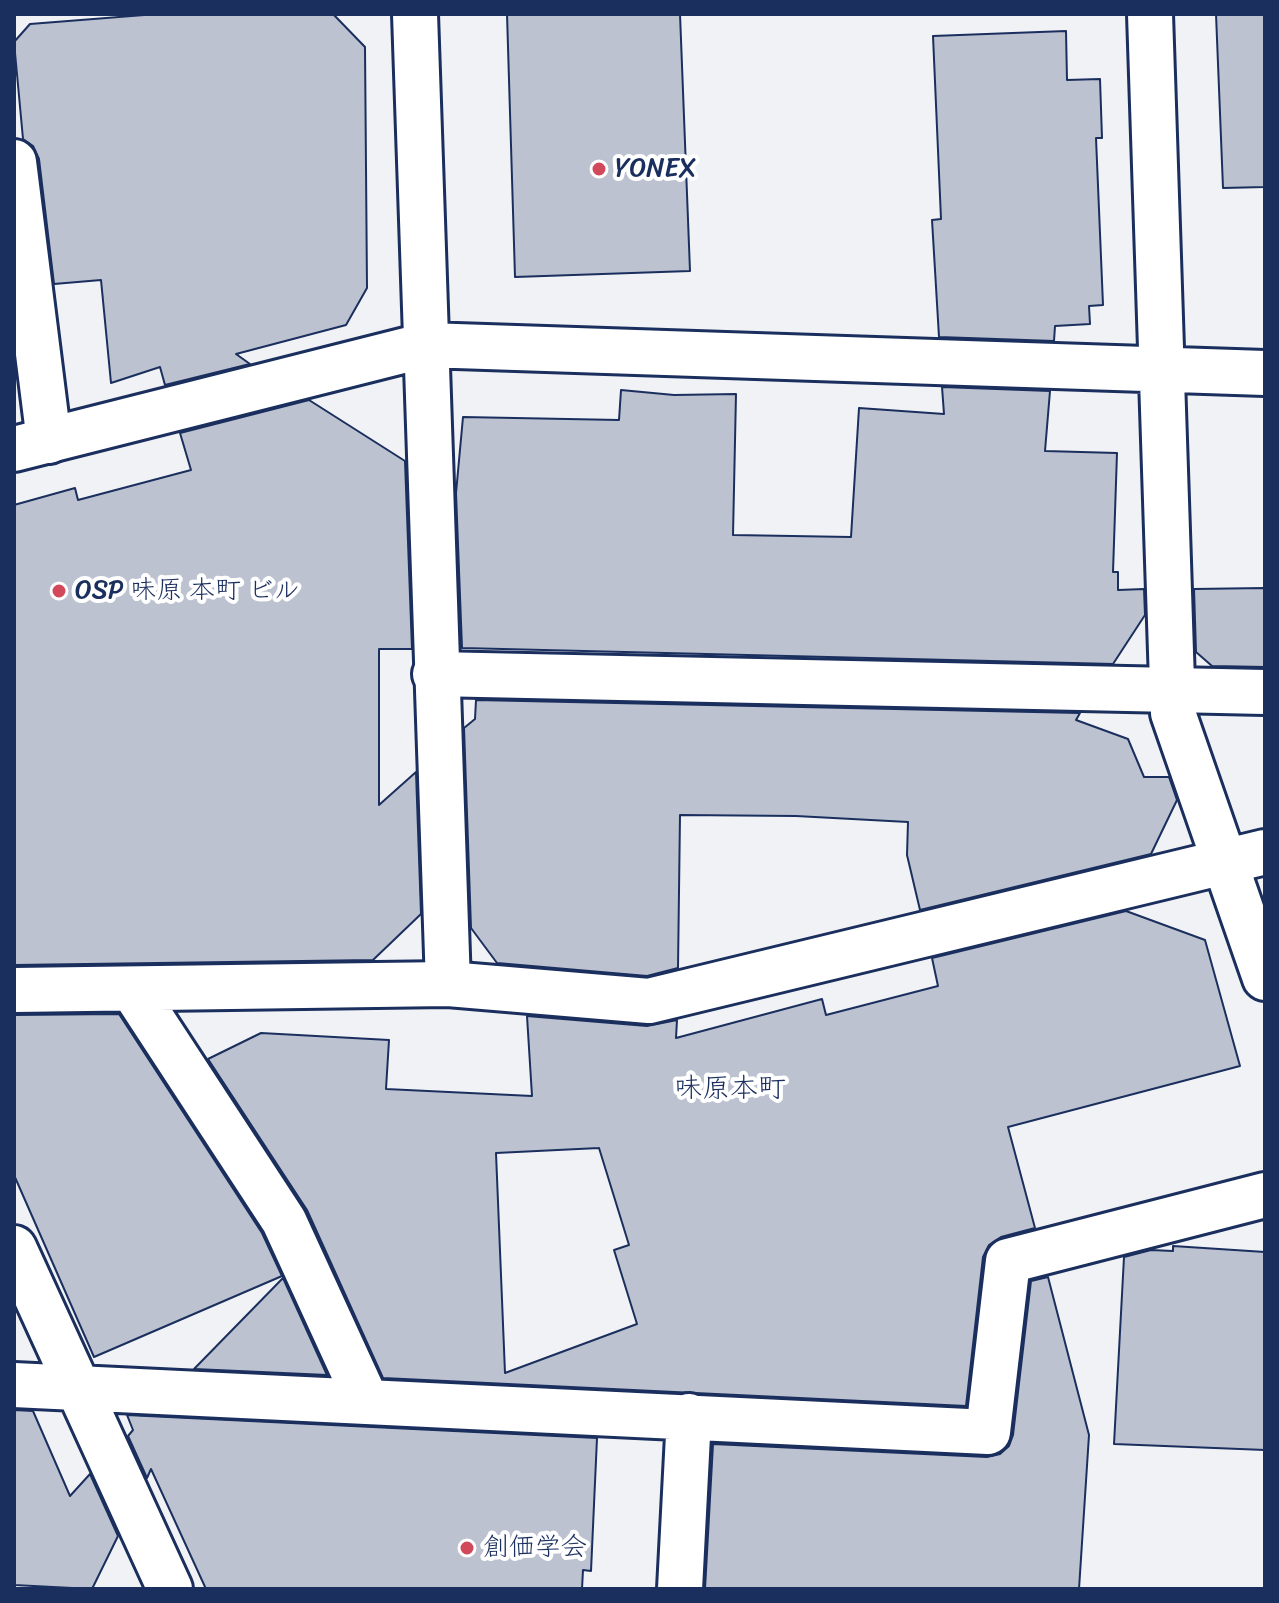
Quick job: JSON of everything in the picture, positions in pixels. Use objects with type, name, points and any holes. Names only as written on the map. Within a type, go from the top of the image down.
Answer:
[{"type":"street","points":[[415,14],[435,674],[448,984]]},
{"type":"street","points":[[1150,14],[1173,713],[1246,855],[1265,978]]},
{"type":"street","points":[[14,162],[32,445],[426,345],[1265,373]]},
{"type":"street","points":[[435,674],[1265,692]]},
{"type":"street","points":[[14,990],[448,984],[649,1001],[1246,855]]},
{"type":"street","points":[[133,990],[284,1221],[367,1402]]},
{"type":"street","points":[[14,1385],[80,1391],[689,1416],[988,1432],[1008,1261],[1265,1195]]},
{"type":"street","points":[[14,1248],[170,1589]]},
{"type":"street","points":[[680,1589],[689,1416]]},
{"type":"building","points":[[157,14],[333,14],[365,47],[367,288],[346,325],[236,354],[250,364],[165,385],[160,367],[111,383],[101,280],[54,284],[39,159],[33,146],[23,139],[14,42],[30,24]]},
{"type":"building","name":"YONEX","points":[[507,14],[680,14],[690,271],[515,277]]},
{"type":"building","points":[[1216,14],[1265,14],[1265,187],[1223,188]]},
{"type":"building","points":[[1066,31],[1067,80],[1100,79],[1102,138],[1096,138],[1103,305],[1089,306],[1090,324],[1055,326],[1054,341],[939,337],[932,220],[941,219],[933,36]]},
{"type":"building","points":[[942,387],[1050,391],[1045,451],[1117,453],[1113,572],[1118,572],[1118,590],[1144,589],[1145,615],[1113,664],[462,648],[456,493],[463,417],[619,420],[621,390],[674,395],[736,394],[733,535],[851,537],[859,408],[944,414]]},
{"type":"building","points":[[309,400],[405,461],[412,649],[379,649],[379,805],[416,772],[421,914],[373,960],[14,965],[14,505],[75,488],[78,500],[191,470],[180,433]]},
{"type":"building","points":[[1265,588],[1265,667],[1212,666],[1196,652],[1194,589]]},
{"type":"building","points":[[476,700],[1080,713],[1076,720],[1128,739],[1144,777],[1169,777],[1177,800],[1151,854],[920,910],[907,855],[908,822],[796,816],[680,815],[678,968],[647,976],[497,963],[471,928],[464,728],[475,719]]},
{"type":"building","points":[[1126,911],[1205,940],[1240,1066],[1008,1127],[1035,1228],[1001,1237],[989,1245],[983,1257],[966,1406],[383,1378],[307,1210],[208,1059],[261,1033],[389,1040],[386,1089],[532,1096],[527,1016],[647,1026],[677,1020],[676,1038],[822,999],[826,1015],[938,986],[932,958]],"holes":[[[599,1148],[629,1245],[614,1250],[637,1324],[505,1373],[496,1153]]]},
{"type":"building","points":[[119,1014],[262,1233],[282,1276],[94,1357],[14,1175],[14,1015]]},
{"type":"building","points":[[1173,1246],[1265,1252],[1265,1450],[1114,1444],[1124,1257],[1151,1250],[1173,1251]]},
{"type":"building","points":[[1048,1277],[1089,1435],[1079,1589],[705,1589],[713,1444],[987,1457],[1000,1454],[1009,1446],[1013,1435],[1031,1281]]},
{"type":"building","points":[[283,1278],[327,1375],[194,1369]]},
{"type":"building","points":[[14,1410],[33,1411],[70,1496],[90,1474],[118,1536],[92,1589],[14,1585]]},
{"type":"building","points":[[127,1415],[597,1438],[591,1571],[583,1570],[582,1589],[206,1589],[151,1469],[147,1478],[128,1436],[133,1430]]},
{"type":"place","name":"YONEX","points":[[599,169]]},
{"type":"place","name":"OSP 味原 本町 ビル","points":[[59,591]]},
{"type":"place","name":"創価学会","points":[[467,1548]]},
{"type":"district","name":"味原本町","points":[[730,1090]]}]
